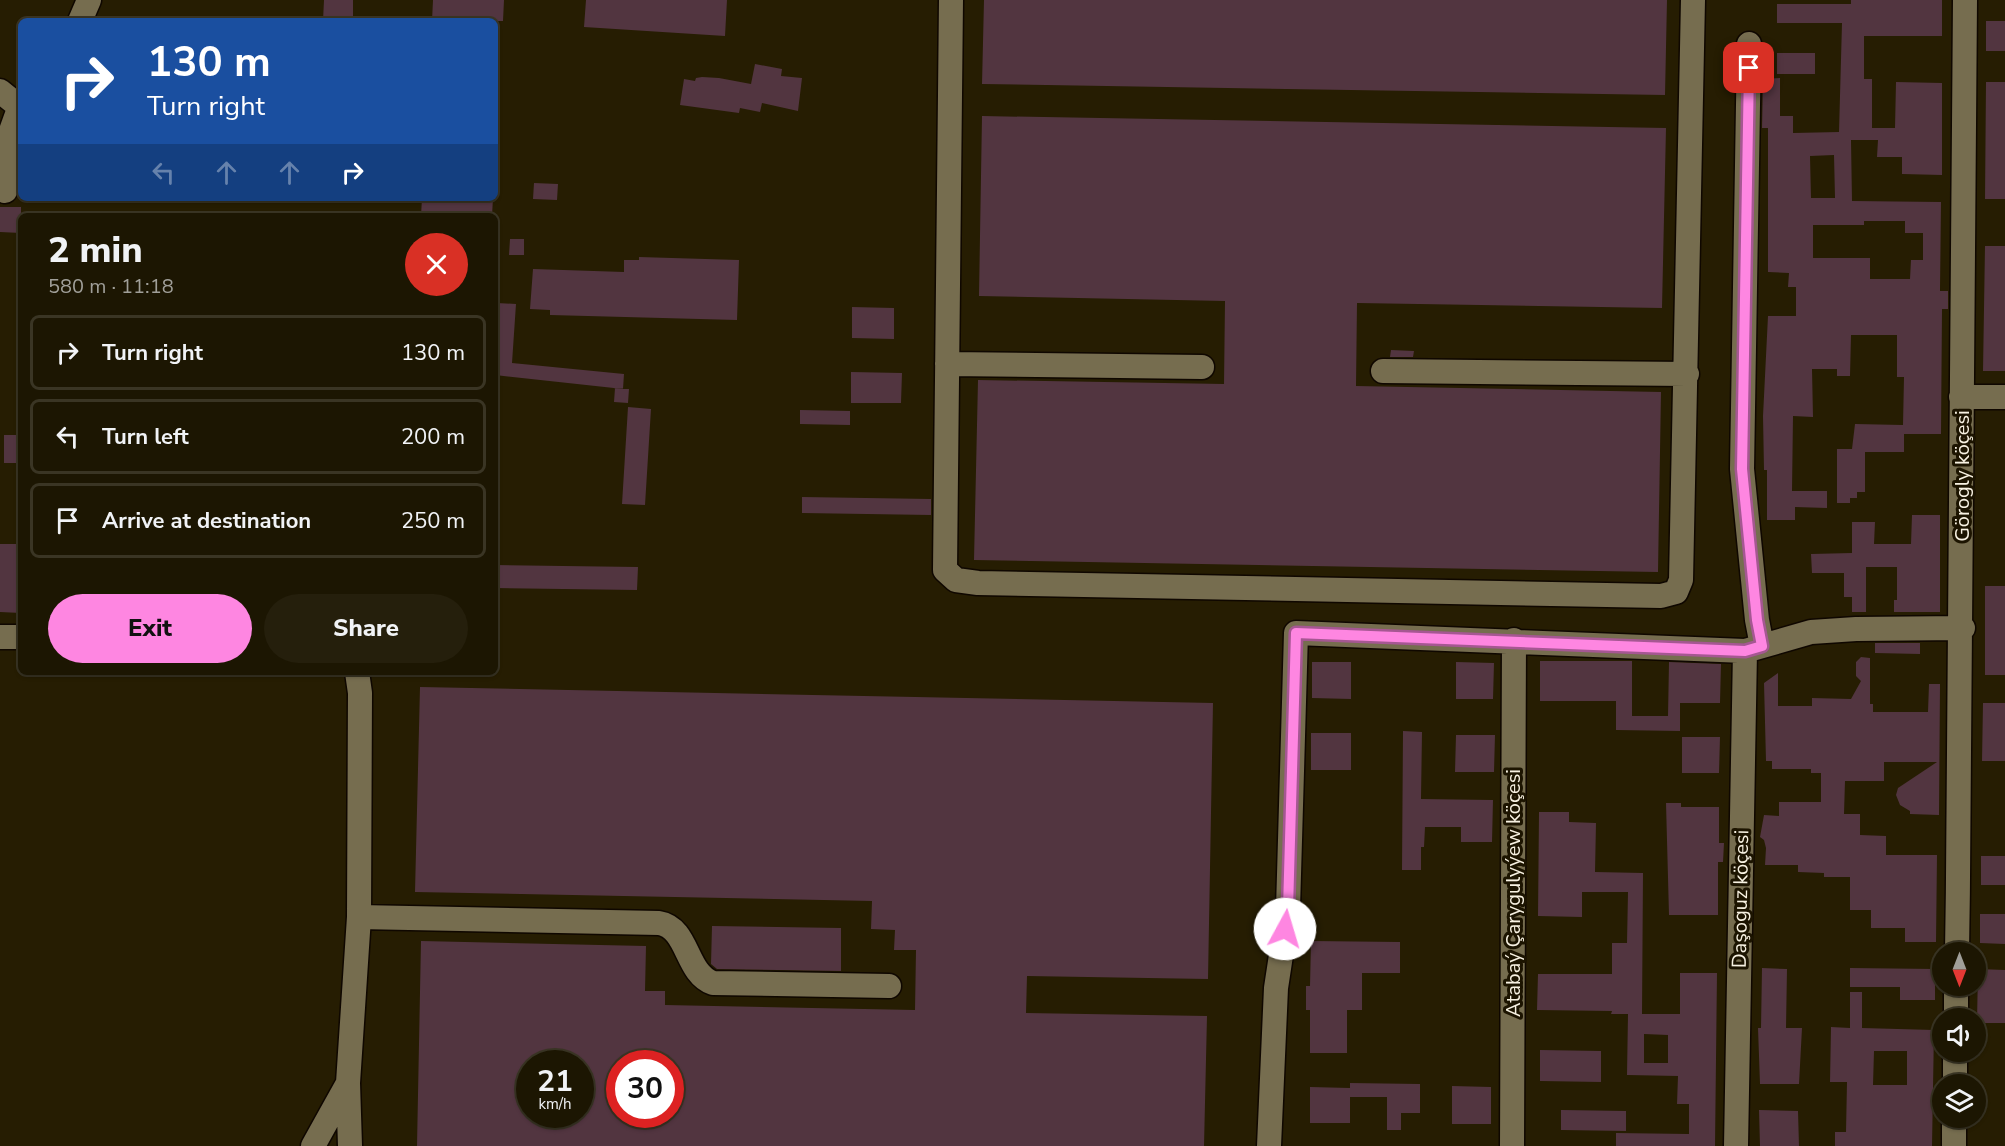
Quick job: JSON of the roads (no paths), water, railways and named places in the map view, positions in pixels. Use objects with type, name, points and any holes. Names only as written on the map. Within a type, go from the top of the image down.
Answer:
[{"type":"street","points":[[81,18],[89,0]]},
{"type":"street","points":[[951,0],[945,570],[956,579],[978,584],[1649,596],[1676,592],[1681,580],[1693,0]]},
{"type":"street","name":"Görogly köçesi","points":[[1957,942],[1962,628],[1961,397],[1965,0]]},
{"type":"street","name":"Daşoguz köçesi","points":[[1736,1146],[1753,649],[1757,620],[1742,469],[1749,44]]},
{"type":"street","points":[[0,91],[18,104]]},
{"type":"street","points":[[9,191],[11,131],[18,112]]},
{"type":"street","points":[[947,364],[1202,367]]},
{"type":"street","points":[[1383,371],[1687,374]]},
{"type":"street","points":[[1961,397],[2005,398]]},
{"type":"street","points":[[1269,1146],[1276,988],[1288,909],[1296,633],[1753,649],[1811,632],[1962,628]]},
{"type":"street","points":[[0,637],[18,637]]},
{"type":"street","name":"Atabaý Çarygulyýew köçesi","points":[[1512,1146],[1514,640]]},
{"type":"street","points":[[350,1146],[348,1083],[359,917],[360,693],[357,675]]},
{"type":"street","points":[[359,917],[668,924],[676,931],[698,974],[713,983],[889,986]]},
{"type":"street","points":[[313,1146],[348,1083]]},
{"type":"street","points":[[1954,1128],[1954,1146]]}]
